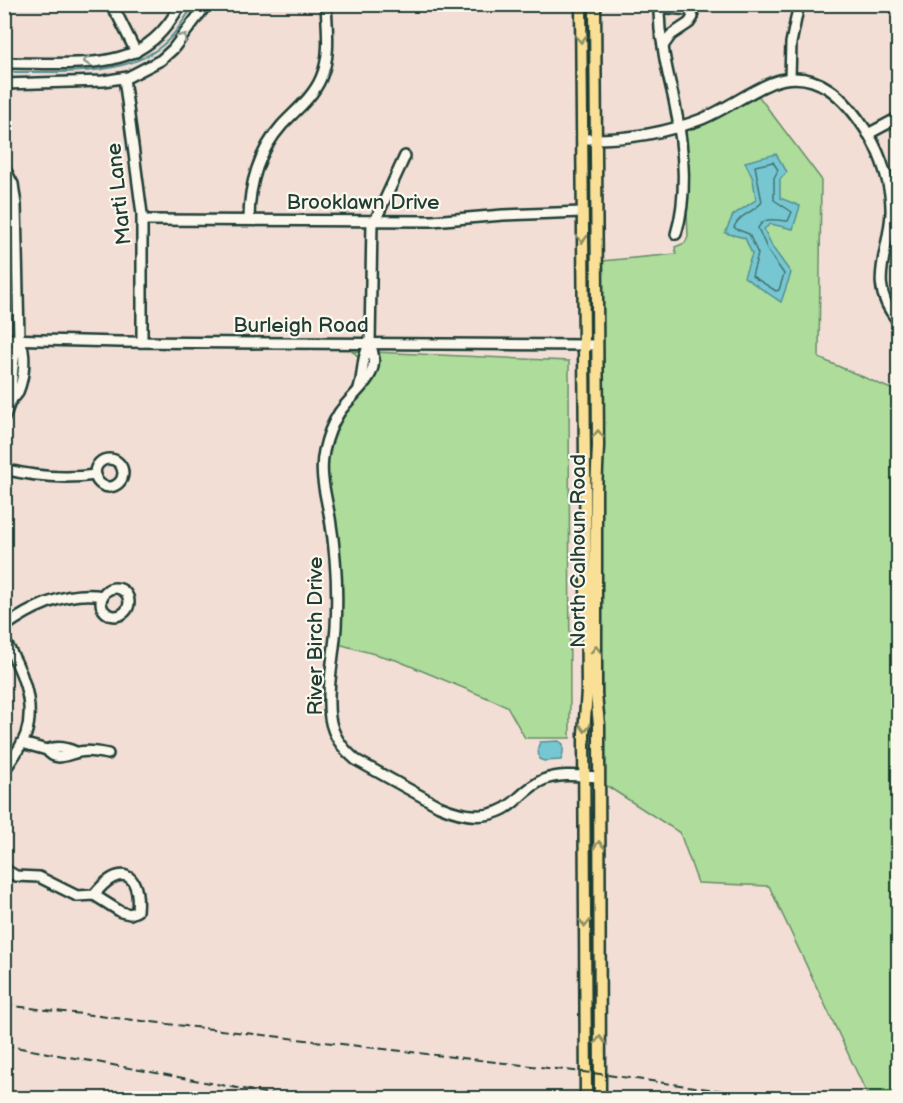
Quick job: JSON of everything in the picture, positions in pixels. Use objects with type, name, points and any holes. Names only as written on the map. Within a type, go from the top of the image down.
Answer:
[{"type":"main road","name":"North Calhoun Road","points":[[580,4],[586,680],[584,776],[586,1098]]},
{"type":"main road","name":"North Calhoun Road","points":[[595,4],[596,694],[599,724],[600,1098]]},
{"type":"street","points":[[109,4],[118,16],[136,52]]},
{"type":"street","points":[[4,63],[94,61],[126,56],[136,52],[159,35],[181,4]]},
{"type":"street","points":[[4,84],[103,81],[124,78],[147,69],[173,49],[207,4]]},
{"type":"street","points":[[249,219],[252,189],[261,156],[275,134],[305,102],[321,80],[327,52],[326,4]]},
{"type":"street","points":[[790,78],[791,43],[799,4]]},
{"type":"street","points":[[663,46],[671,35],[693,20],[693,13],[690,10],[661,9],[659,23],[663,46],[679,127],[683,180],[680,222],[676,234]]},
{"type":"street","name":"Marti Lane","points":[[124,78],[143,220],[142,342]]},
{"type":"street","points":[[582,138],[633,137],[679,127],[730,106],[772,83],[790,78],[809,81],[833,91],[868,134],[884,169],[895,215],[880,277],[886,304],[898,321]]},
{"type":"street","points":[[868,134],[898,118]]},
{"type":"street","points":[[374,221],[405,156]]},
{"type":"street","points":[[4,167],[13,184],[15,194],[19,339],[23,345],[23,368],[17,394],[12,399],[4,418]]},
{"type":"street","name":"Brooklawn Drive","points":[[143,220],[455,220],[503,215],[582,212]]},
{"type":"street","name":"River Birch Drive","points":[[374,221],[370,344],[375,355],[373,367],[369,378],[334,422],[322,457],[323,485],[336,575],[336,627],[330,710],[333,732],[356,760],[439,806],[470,816],[484,815],[503,809],[532,785],[547,778],[599,777]]},
{"type":"street","name":"Burleigh Road","points":[[4,339],[597,345]]},
{"type":"street","points":[[4,469],[46,477],[96,475]]},
{"type":"street","points":[[4,627],[48,603],[84,594],[102,596]]},
{"type":"street","points":[[4,640],[22,675],[29,710],[22,743],[4,771]]},
{"type":"street","points":[[22,743],[47,750],[50,755],[56,757],[68,756],[76,752],[108,754]]},
{"type":"street","points":[[4,869],[16,876],[39,877],[77,896],[94,895],[121,912],[130,914],[137,911],[136,890],[131,880],[124,874],[117,874],[108,879],[94,895]]},
{"type":"green space","points":[[757,94],[821,179],[819,358],[898,392],[898,1098],[869,1098],[769,886],[698,883],[680,833],[604,784],[600,490],[602,261],[676,254],[675,247],[685,243],[688,237],[684,132],[687,128]]},
{"type":"green space","points":[[351,351],[569,361],[570,738],[525,738],[507,706],[396,660],[331,642],[330,559],[317,470],[322,442],[329,422],[359,375],[361,365],[359,357]]},
{"type":"water","points":[[776,154],[787,172],[780,179],[780,198],[800,206],[793,229],[771,224],[764,229],[773,248],[791,273],[781,302],[744,277],[752,254],[745,238],[725,233],[733,215],[756,200],[753,179],[745,162]]},
{"type":"water","points":[[559,741],[563,744],[561,760],[539,759],[540,742]]},
{"type":"waterway","points":[[4,72],[106,69],[143,58],[169,39],[194,4]]},
{"type":"railway","points":[[4,1005],[600,1074],[774,1098]]},
{"type":"railway","points":[[4,1045],[292,1098]]}]
